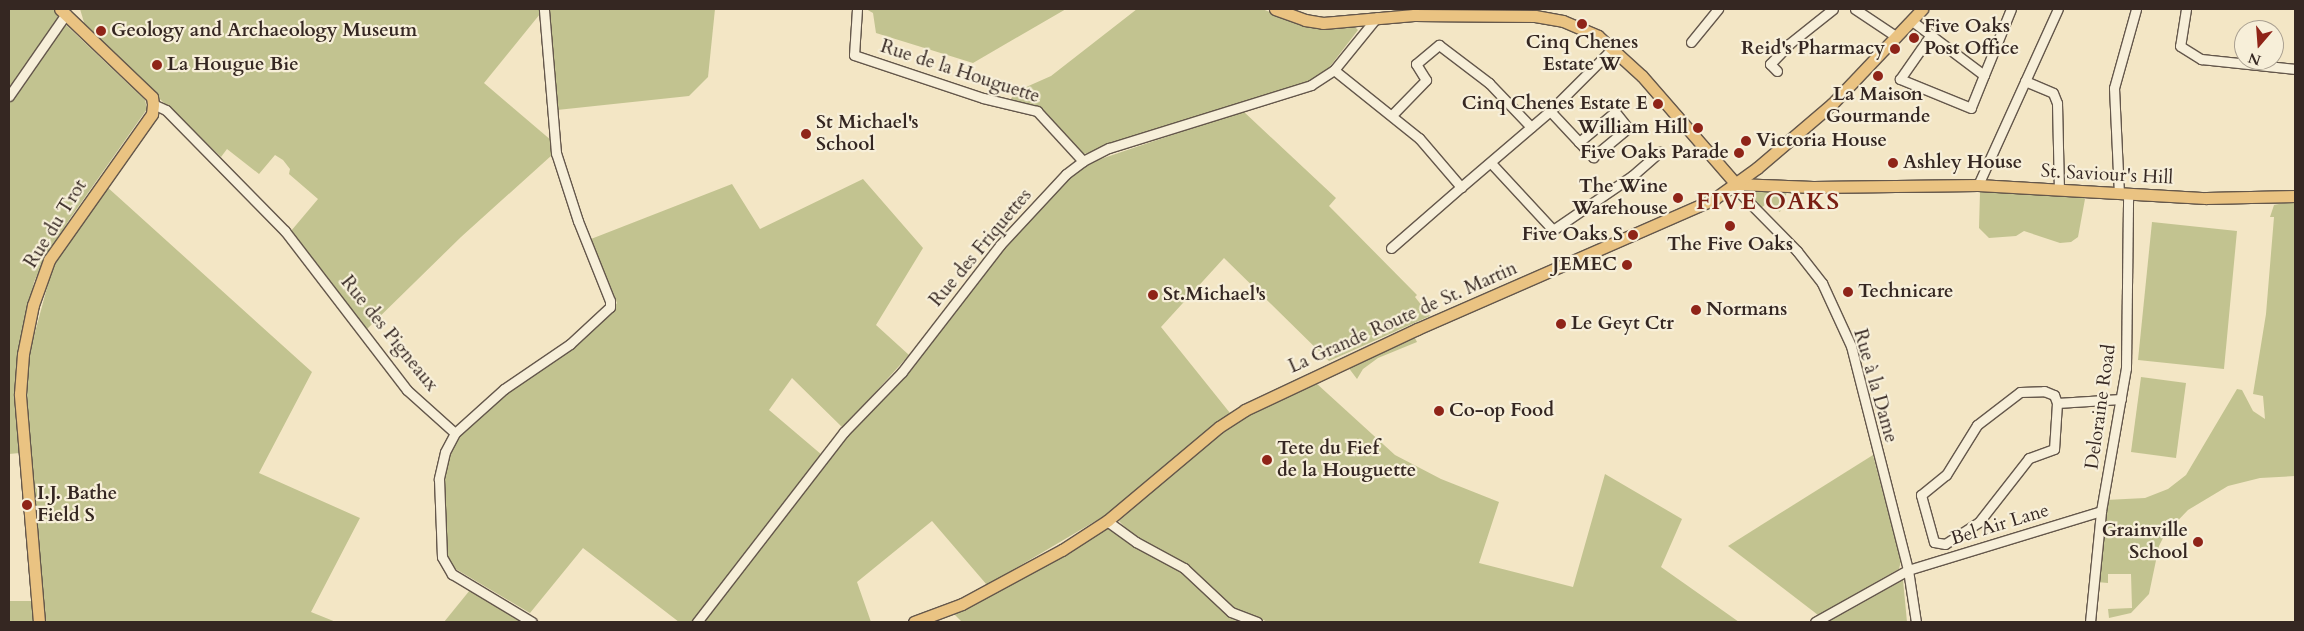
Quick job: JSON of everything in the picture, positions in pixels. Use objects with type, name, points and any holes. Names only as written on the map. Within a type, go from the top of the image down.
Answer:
[{"type":"main road","points":[[1275,9],[1305,20],[1323,23],[1377,17],[1389,12],[1493,12],[1563,21],[1598,36],[1613,48],[1642,76],[1736,184]]},
{"type":"main road","name":"La Grande Route de St. Martin","points":[[914,622],[1008,582],[1107,521],[1219,428],[1245,410],[1417,329],[1714,199],[1756,168],[1832,104],[1922,9]]},
{"type":"main road","points":[[65,10],[152,97],[153,104]]},
{"type":"main road","name":"Rue du Trot","points":[[39,622],[20,394],[23,354],[33,305],[49,260],[152,114],[153,104]]},
{"type":"main road","points":[[1756,168],[1757,182],[1766,186]]},
{"type":"main road","name":"St. Saviour's Hill","points":[[1736,184],[1766,186],[1978,186],[2246,199],[2295,196]]},
{"type":"street","points":[[532,622],[452,574],[442,557],[439,479],[445,452],[455,432],[504,389],[570,344],[610,307],[610,301],[578,221],[556,153],[544,9]]},
{"type":"street","name":"Rue de la Houguette","points":[[857,9],[854,55],[983,98],[1037,110],[1083,161]]},
{"type":"street","points":[[1691,42],[1718,9]]},
{"type":"street","points":[[1777,70],[1770,64],[1789,44],[1833,9]]},
{"type":"street","points":[[1855,9],[1897,37]]},
{"type":"street","points":[[1930,36],[1900,79],[1971,108],[2011,9]]},
{"type":"street","points":[[1978,186],[2058,9]]},
{"type":"street","name":"Deloraine Road","points":[[2090,622],[2101,511],[2126,368],[2124,194],[2114,88],[2136,9]]},
{"type":"street","points":[[2186,9],[2180,46],[2201,59],[2295,69]]},
{"type":"street","points":[[9,96],[65,10]]},
{"type":"street","name":"Rue des Friquettes","points":[[697,622],[844,432],[902,372],[1000,245],[1066,174],[1083,161],[1109,148],[1311,85],[1334,70],[1377,17]]},
{"type":"street","points":[[1912,21],[1984,75]]},
{"type":"street","points":[[1392,115],[1426,80],[1416,64],[1439,45],[1489,83],[1531,127]]},
{"type":"street","points":[[1391,248],[1550,112],[1613,48]]},
{"type":"street","points":[[1334,70],[1419,138],[1461,187]]},
{"type":"street","points":[[2025,81],[2053,93],[2057,103],[2060,190]]},
{"type":"street","name":"Rue des Pigneaux","points":[[153,104],[166,110],[285,230],[407,390],[455,432]]},
{"type":"street","points":[[1550,112],[1579,142],[1594,157],[1628,128],[1615,112],[1579,142]]},
{"type":"street","points":[[1491,163],[1553,230],[1632,176],[1660,152]]},
{"type":"street","name":"Rue à la Dame","points":[[1736,184],[1739,192],[1822,283],[1851,346],[1908,570],[1916,622]]},
{"type":"street","points":[[2044,391],[2054,395],[2057,403],[2054,449],[2029,458],[1979,522],[1944,544],[1934,542],[1920,495],[1946,474],[1978,425],[2020,392],[2044,391]]},
{"type":"street","points":[[2057,403],[2121,399]]},
{"type":"street","name":"Bel Air Lane","points":[[1815,622],[1908,570],[2101,511]]},
{"type":"street","points":[[1107,521],[1136,542],[1184,568],[1231,612],[1257,622]]},
{"type":"green space","points":[[9,9],[53,9],[58,13],[57,21],[9,91]]},
{"type":"green space","points":[[80,9],[540,9],[540,14],[484,83],[552,141],[552,155],[461,237],[367,329],[291,231],[318,199],[289,174],[290,169],[283,160],[275,155],[259,174],[227,149],[221,157],[86,29]]},
{"type":"green space","points":[[547,9],[715,9],[708,77],[689,96],[557,110]]},
{"type":"green space","points":[[866,9],[1066,9],[973,63],[876,33],[873,13]]},
{"type":"green space","points":[[1137,9],[1262,9],[1311,27],[1355,27],[1358,30],[1328,69],[1309,81],[1084,154],[1040,108],[1011,99],[1015,92],[1051,76]]},
{"type":"green space","points":[[66,25],[145,100],[147,109],[71,217],[46,256],[34,282],[19,355],[20,453],[9,454],[9,103],[58,29]]},
{"type":"green space","points":[[1243,111],[1336,198],[1329,206],[1417,295],[1415,297],[1430,316],[1329,361],[1224,258],[1161,327],[1230,413],[1104,516],[987,585],[932,521],[857,582],[871,622],[699,622],[832,452],[904,377],[1002,246],[1080,166]]},
{"type":"green space","points":[[863,179],[923,248],[876,325],[909,355],[843,428],[792,378],[769,410],[822,455],[693,622],[679,622],[583,548],[530,613],[449,565],[444,543],[442,490],[449,454],[458,437],[505,393],[552,363],[611,311],[617,303],[591,239],[732,184],[760,229]]},
{"type":"green space","points":[[106,186],[312,372],[259,473],[360,518],[311,612],[336,622],[43,622],[27,397],[28,358],[54,262]]},
{"type":"green space","points":[[1747,192],[1787,192],[1780,212],[1767,203],[1759,210],[1747,198]]},
{"type":"green space","points":[[1980,192],[2082,196],[2085,199],[2078,237],[2071,242],[2060,243],[2024,231],[2016,236],[1989,238],[1979,228]]},
{"type":"green space","points":[[2295,201],[2295,476],[2260,478],[2228,486],[2188,510],[2165,534],[2159,546],[2149,594],[2131,613],[2109,618],[2108,609],[2132,608],[2131,574],[2108,574],[2108,583],[2097,582],[2106,500],[2145,498],[2168,489],[2186,475],[2237,389],[2242,390],[2253,411],[2265,419],[2263,396],[2253,394],[2266,314],[2274,217],[2270,217],[2274,205]]},
{"type":"green space","points":[[2152,222],[2237,231],[2224,369],[2138,360]]},
{"type":"green space","points":[[1414,336],[1417,342],[1378,358],[1363,369],[1357,379],[1348,367]]},
{"type":"green space","points":[[2141,377],[2186,383],[2176,458],[2131,452]]},
{"type":"green space","points":[[1316,383],[1395,455],[1441,479],[1499,502],[1479,563],[1573,587],[1605,474],[1682,519],[1661,567],[1739,622],[1268,622],[1237,610],[1185,565],[1133,536],[1119,521],[1229,424]]},
{"type":"green space","points":[[1873,455],[1901,561],[1899,569],[1818,615],[1728,546]]},
{"type":"green space","points":[[1103,529],[1110,529],[1170,564],[1190,578],[1230,618],[1240,622],[962,622],[954,614],[1023,578]]},
{"type":"green space","points":[[1903,580],[1907,622],[1824,622],[1848,611]]},
{"type":"green space","points":[[470,590],[524,622],[444,622]]},
{"type":"green space","points":[[9,601],[33,601],[33,622],[9,622]]},
{"type":"place","name":"Cinq Chenes Estate W","points":[[1582,24]]},
{"type":"place","name":"Geology and Archaeology Museum","points":[[101,31]]},
{"type":"place","name":"Five Oaks Post Office","points":[[1914,38]]},
{"type":"place","name":"Reid's Pharmacy","points":[[1895,49]]},
{"type":"place","name":"La Hougue Bie","points":[[157,65]]},
{"type":"place","name":"La Maison Gourmande","points":[[1878,76]]},
{"type":"place","name":"Cinq Chenes Estate E","points":[[1658,104]]},
{"type":"place","name":"William Hill","points":[[1698,128]]},
{"type":"place","name":"St Michael's School","points":[[806,134]]},
{"type":"place","name":"Victoria House","points":[[1746,141]]},
{"type":"place","name":"Five Oaks Parade","points":[[1739,153]]},
{"type":"place","name":"Ashley House","points":[[1893,163]]},
{"type":"place","name":"The Wine Warehouse","points":[[1678,198]]},
{"type":"place","name":"The Five Oaks","points":[[1730,226]]},
{"type":"place","name":"Five Oaks S","points":[[1633,235]]},
{"type":"place","name":"JEMEC","points":[[1627,265]]},
{"type":"place","name":"Technicare","points":[[1848,292]]},
{"type":"place","name":"St.Michael's","points":[[1153,295]]},
{"type":"place","name":"Normans","points":[[1696,310]]},
{"type":"place","name":"Le Geyt Ctr","points":[[1561,324]]},
{"type":"place","name":"Co-op Food","points":[[1439,411]]},
{"type":"place","name":"Tete du Fief de la Houguette","points":[[1267,460]]},
{"type":"place","name":"I.J. Bathe Field S","points":[[27,505]]},
{"type":"place","name":"Grainville School","points":[[2198,542]]},
{"type":"district","name":"FIVE OAKS","points":[[1768,202]]}]
